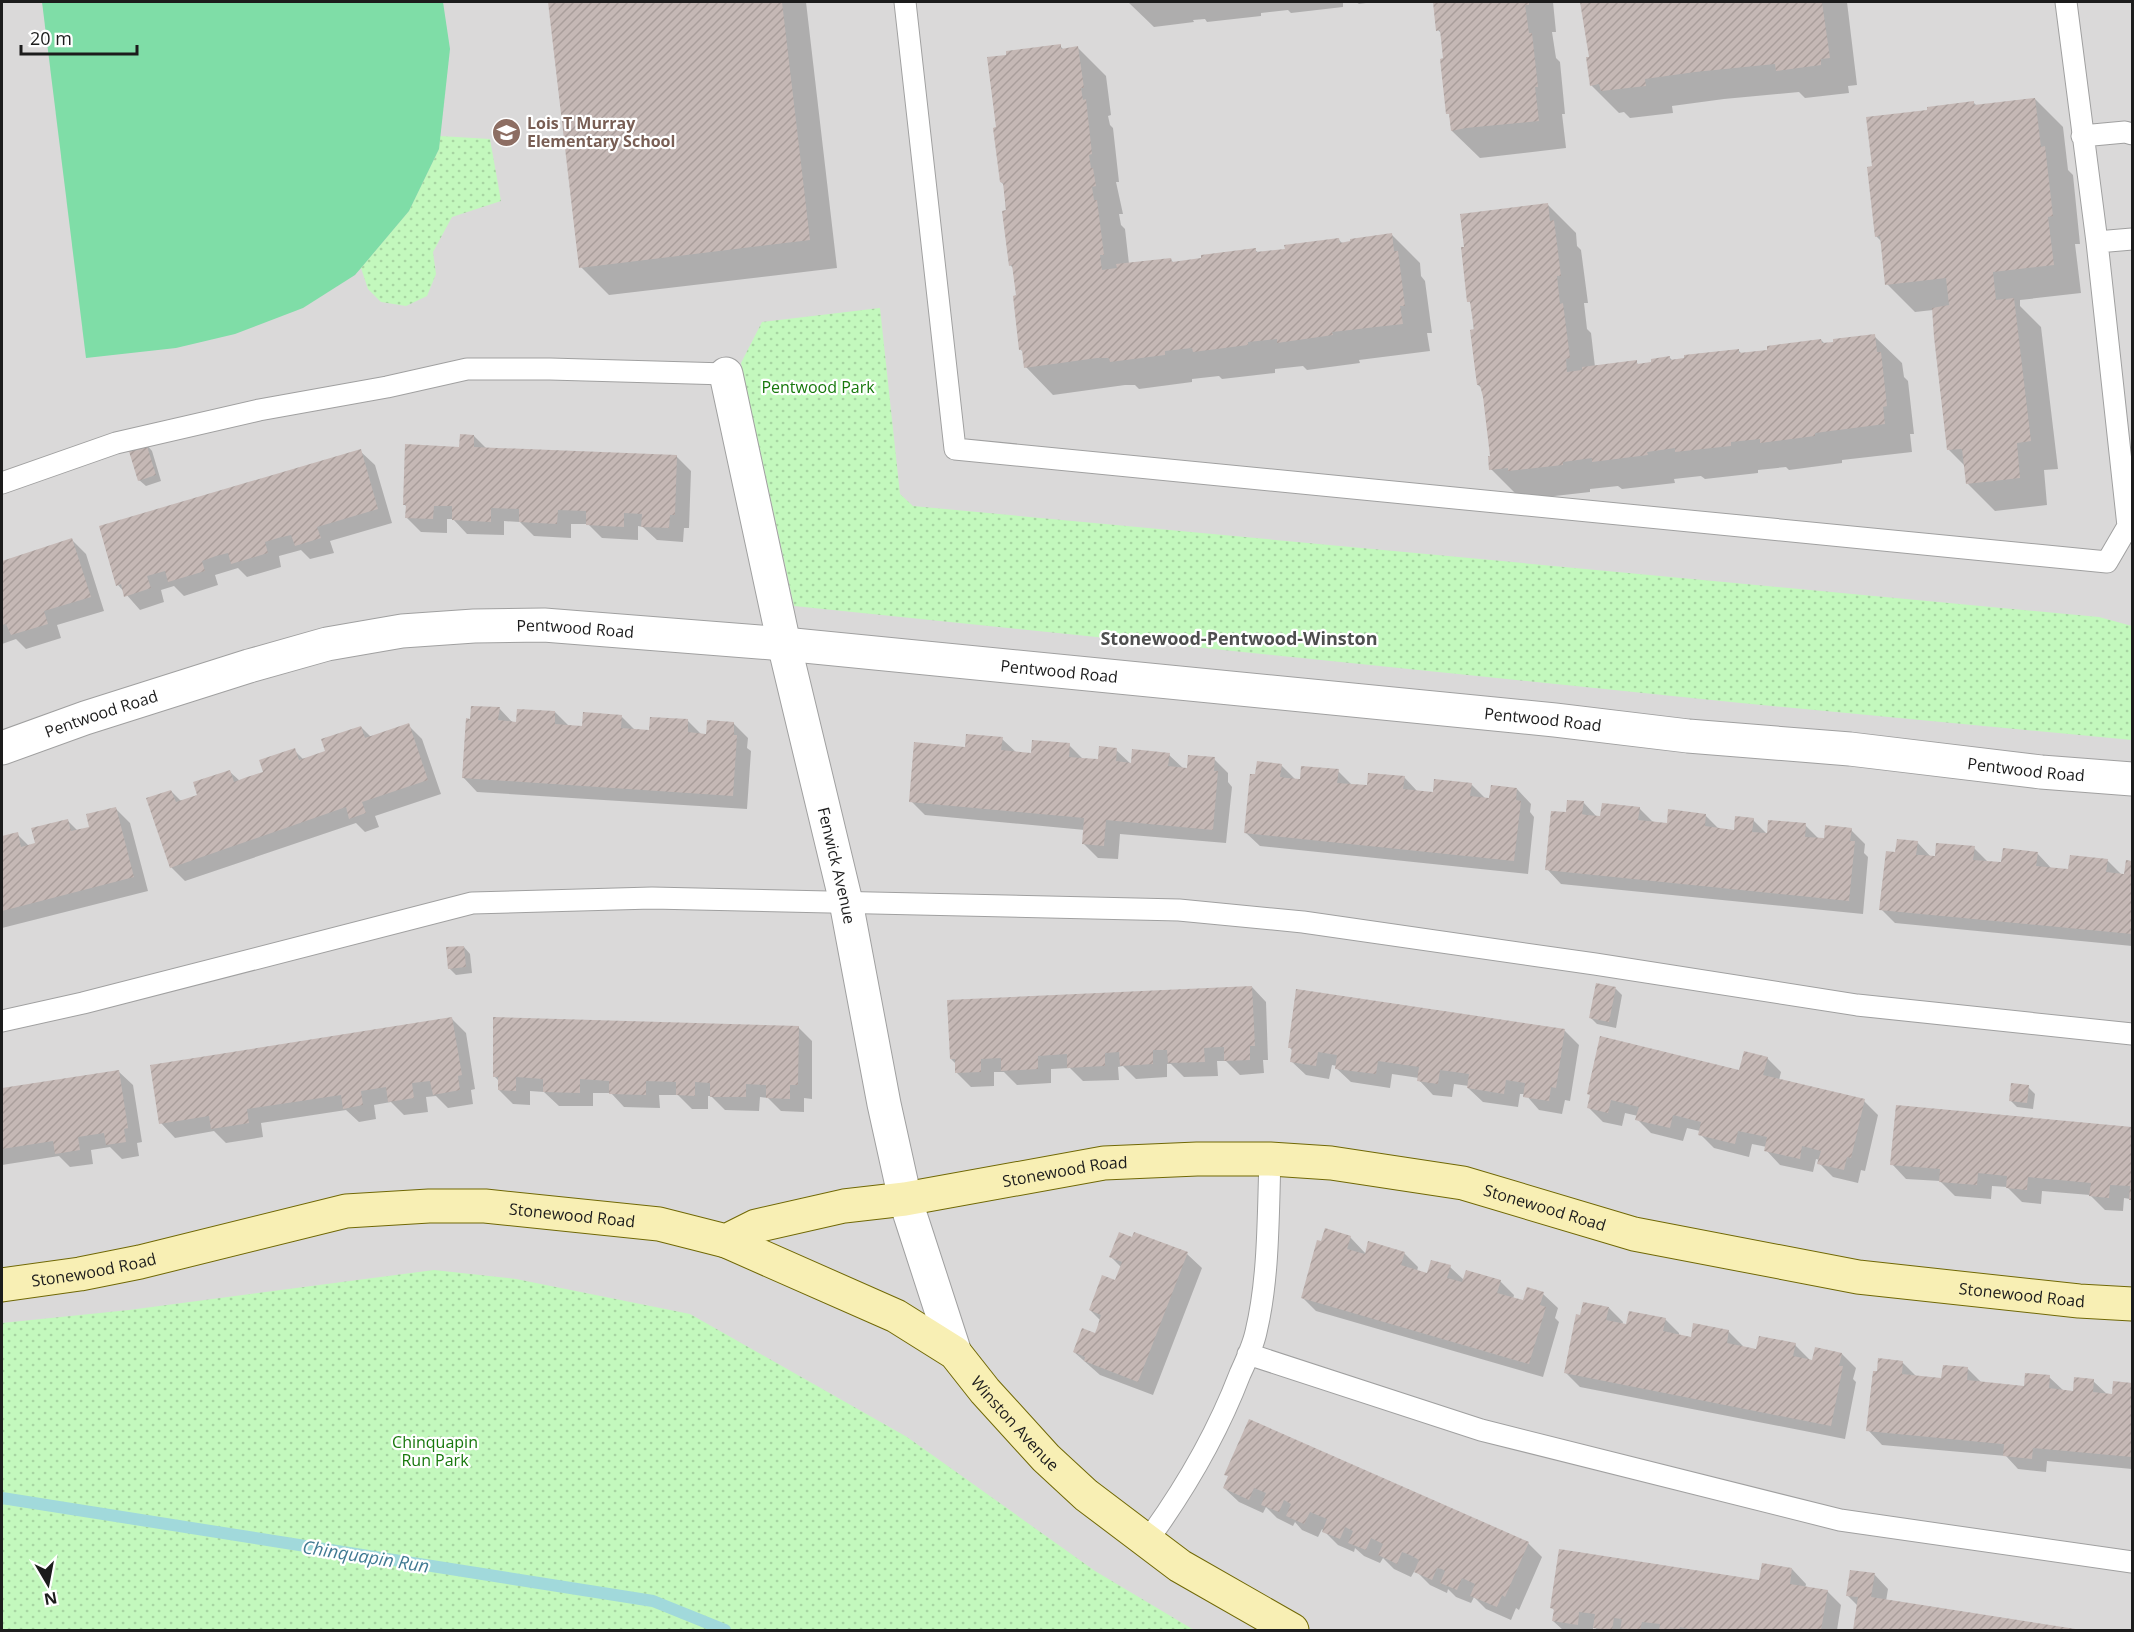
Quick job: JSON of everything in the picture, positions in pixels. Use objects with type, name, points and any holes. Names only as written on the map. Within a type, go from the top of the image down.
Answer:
[{"type":"street","name":"Fenwick Avenue","points":[[726,374],[784,644],[846,902],[882,1094],[905,1199],[956,1353]]},
{"type":"street","name":"Pentwood Road","points":[[2,748],[85,718],[327,644],[402,631],[474,626],[544,625],[784,644],[1544,718],[1688,736],[1850,749],[2133,779]]},
{"type":"street","name":"Stonewood Road","points":[[2,1285],[80,1274],[149,1260],[346,1211],[429,1206],[485,1206],[659,1224],[726,1241],[756,1226],[844,1206],[905,1199],[1104,1163],[1197,1159],[1331,1163],[1463,1183],[1634,1234],[1858,1276],[2133,1305]]},
{"type":"street","name":"Winston Avenue","points":[[726,1241],[896,1316],[956,1353],[985,1392],[1046,1458],[1086,1495],[1180,1566],[1292,1630]]},
{"type":"lane","points":[[905,2],[955,449],[2107,562],[2128,526],[2097,242],[2066,2]]},
{"type":"lane","points":[[2082,136],[2125,132],[2133,134]]},
{"type":"lane","points":[[2097,242],[2133,239]]},
{"type":"lane","points":[[2,483],[116,443],[259,410],[387,387],[467,369],[726,374]]},
{"type":"lane","points":[[2,1021],[83,1003],[472,903],[652,898],[1179,910],[1281,920],[1595,964],[1857,1005],[2133,1034]]},
{"type":"lane","points":[[1147,1541],[1174,1504],[1200,1460],[1228,1404],[1256,1333],[1266,1263],[1270,1160]]},
{"type":"lane","points":[[1248,1354],[1481,1430],[1840,1520],[2133,1562]]},
{"type":"shaded area","points":[[2,2],[2132,2],[2132,1630],[2,1630]]},
{"type":"green space","points":[[42,2],[443,2],[450,49],[439,149],[409,211],[361,268],[355,275],[303,308],[235,334],[176,348],[86,358]]},
{"type":"green space","points":[[440,136],[490,139],[501,201],[452,217],[433,252],[436,274],[427,296],[406,306],[381,302],[368,289],[361,268],[409,211],[439,149]]},
{"type":"green space","name":"Pentwood Park","points":[[880,308],[900,494],[913,506],[2099,617],[2132,626],[2132,740],[1741,703],[794,606],[741,363],[762,322]]},
{"type":"green space","name":"Chinquapin Run Park","points":[[434,1270],[516,1279],[690,1314],[907,1437],[1095,1571],[1194,1630],[2,1630],[2,1323],[129,1310]]},
{"type":"building","points":[[548,2],[782,2],[810,240],[579,268]]},
{"type":"building","points":[[1433,2],[1529,2],[1529,5],[1525,5],[1529,33],[1532,33],[1539,121],[1451,131],[1449,114],[1446,114],[1440,59],[1443,58],[1440,30],[1436,31]]},
{"type":"building","points":[[1580,2],[1822,2],[1830,58],[1821,59],[1821,65],[1776,71],[1775,64],[1695,72],[1645,79],[1646,86],[1601,91],[1599,84],[1590,86],[1586,57],[1589,57]]},
{"type":"building","points":[[1061,44],[1061,49],[1078,46],[1084,88],[1081,88],[1083,100],[1086,99],[1092,154],[1089,155],[1096,186],[1092,187],[1094,200],[1097,200],[1104,255],[1100,255],[1102,270],[1117,268],[1116,264],[1171,258],[1172,262],[1201,258],[1201,255],[1256,248],[1256,252],[1285,249],[1284,245],[1339,238],[1340,243],[1350,241],[1350,239],[1392,233],[1394,251],[1398,251],[1405,306],[1400,306],[1403,324],[1332,332],[1333,335],[1277,343],[1277,339],[1193,352],[1192,348],[1165,351],[1165,355],[1110,362],[1109,358],[1097,358],[1024,368],[1022,350],[1019,350],[1013,296],[1016,295],[1012,265],[1009,266],[1002,211],[1006,210],[993,128],[996,127],[987,57],[1006,55],[1006,51]]},
{"type":"building","points":[[2035,98],[2041,147],[2045,146],[2053,216],[2048,217],[2054,265],[1993,272],[1996,300],[2014,298],[2031,441],[2017,443],[2020,478],[1966,484],[1962,449],[1947,450],[1934,337],[1932,308],[1949,305],[1946,278],[1885,285],[1880,236],[1875,237],[1867,167],[1872,166],[1866,117],[1927,110],[1927,107],[1974,101],[1974,105]]},
{"type":"building","points":[[1548,203],[1550,221],[1554,220],[1561,276],[1557,276],[1570,358],[1566,359],[1567,372],[1582,370],[1582,367],[1637,360],[1637,364],[1670,356],[1670,360],[1684,358],[1684,355],[1739,349],[1739,353],[1767,350],[1767,346],[1821,339],[1822,343],[1833,342],[1833,339],[1875,334],[1877,352],[1881,352],[1887,406],[1883,407],[1885,424],[1760,443],[1760,439],[1731,442],[1731,446],[1675,452],[1675,448],[1647,452],[1648,455],[1592,462],[1592,458],[1563,462],[1563,465],[1508,471],[1508,468],[1489,470],[1488,456],[1490,456],[1483,397],[1480,385],[1477,385],[1470,330],[1474,329],[1470,302],[1467,302],[1460,214]]},
{"type":"building","points":[[460,434],[474,435],[474,447],[677,455],[675,515],[670,515],[669,528],[641,527],[642,514],[624,513],[624,527],[586,525],[586,511],[558,510],[557,524],[519,522],[519,509],[491,508],[491,522],[452,520],[452,506],[434,506],[433,519],[405,518],[406,505],[403,505],[405,444],[459,447]]},
{"type":"building","points":[[146,443],[156,475],[138,481],[128,448]]},
{"type":"building","points":[[361,449],[378,509],[317,527],[321,538],[295,546],[291,535],[265,542],[268,553],[231,564],[228,553],[216,556],[202,561],[205,571],[168,582],[165,571],[147,576],[151,588],[124,597],[121,584],[116,586],[99,526]]},
{"type":"building","points":[[72,538],[91,597],[44,611],[48,624],[11,635],[6,624],[2,625],[2,561]]},
{"type":"building","points":[[471,706],[500,707],[498,720],[516,722],[517,709],[555,711],[555,724],[582,726],[583,712],[622,715],[621,728],[649,730],[650,717],[688,719],[688,732],[706,734],[707,720],[734,722],[734,735],[737,735],[733,796],[462,778],[466,718],[470,719]]},
{"type":"building","points":[[409,723],[428,780],[362,802],[366,813],[349,819],[346,807],[170,868],[146,798],[171,790],[176,802],[197,795],[193,782],[230,770],[234,782],[263,772],[259,760],[295,748],[299,760],[325,751],[321,739],[361,726],[365,738]]},
{"type":"building","points":[[966,734],[1003,737],[1001,750],[1031,753],[1032,740],[1070,743],[1069,757],[1098,759],[1099,746],[1117,748],[1116,761],[1131,763],[1132,749],[1170,753],[1168,766],[1187,768],[1188,755],[1215,757],[1214,771],[1218,771],[1213,830],[1106,820],[1104,846],[1082,844],[1084,818],[909,802],[914,742],[965,747]]},
{"type":"building","points":[[1257,761],[1282,764],[1280,777],[1287,778],[1300,779],[1301,766],[1339,769],[1337,783],[1367,785],[1368,773],[1405,776],[1403,789],[1433,792],[1434,779],[1472,783],[1470,796],[1489,798],[1491,785],[1517,788],[1516,800],[1521,801],[1514,861],[1244,833],[1250,774],[1255,774]]},
{"type":"building","points":[[1567,800],[1584,801],[1582,814],[1586,815],[1600,816],[1602,803],[1640,807],[1638,820],[1667,823],[1668,809],[1706,814],[1705,826],[1734,830],[1735,816],[1754,818],[1752,832],[1767,833],[1768,820],[1806,823],[1805,837],[1824,838],[1825,825],[1852,828],[1850,841],[1855,841],[1849,901],[1545,870],[1551,811],[1566,812]]},
{"type":"building","points":[[116,807],[134,877],[2,911],[2,836],[18,832],[21,847],[35,843],[31,828],[68,819],[71,831],[89,827],[86,814]]},
{"type":"building","points":[[1897,839],[1918,841],[1916,855],[1935,856],[1936,843],[1975,846],[1973,860],[2001,862],[2003,848],[2038,852],[2036,866],[2068,869],[2070,855],[2108,859],[2106,872],[2124,874],[2126,860],[2132,861],[2132,934],[1879,910],[1886,851],[1895,852]]},
{"type":"building","points":[[464,946],[466,967],[448,969],[446,947]]},
{"type":"building","points":[[1596,983],[1616,987],[1609,1022],[1589,1018]]},
{"type":"building","points":[[1252,986],[1255,1046],[1250,1046],[1250,1060],[1224,1061],[1224,1047],[1219,1047],[1204,1048],[1205,1062],[1168,1063],[1167,1050],[1153,1050],[1153,1064],[1120,1066],[1119,1052],[1105,1053],[1105,1066],[1067,1068],[1067,1054],[1038,1056],[1038,1069],[1001,1071],[1001,1058],[981,1059],[981,1072],[955,1073],[955,1059],[950,1059],[947,1000]]},
{"type":"building","points":[[1296,989],[1565,1029],[1556,1088],[1551,1087],[1549,1101],[1523,1097],[1525,1083],[1506,1080],[1504,1094],[1467,1088],[1469,1074],[1440,1070],[1438,1084],[1417,1081],[1419,1067],[1378,1061],[1376,1074],[1335,1069],[1337,1055],[1318,1052],[1316,1066],[1290,1062],[1292,1048],[1288,1048]]},
{"type":"building","points":[[452,1017],[462,1075],[458,1076],[460,1090],[433,1095],[430,1081],[412,1083],[414,1098],[388,1102],[386,1087],[361,1091],[363,1105],[343,1109],[341,1095],[247,1109],[249,1123],[231,1126],[211,1129],[209,1116],[159,1124],[150,1065]]},
{"type":"building","points":[[493,1017],[799,1026],[798,1085],[790,1085],[790,1099],[766,1098],[766,1085],[746,1084],[746,1097],[710,1097],[710,1083],[695,1082],[695,1096],[676,1095],[676,1082],[646,1081],[646,1095],[609,1094],[609,1081],[580,1079],[580,1093],[543,1092],[543,1079],[516,1077],[516,1091],[498,1090],[498,1077],[493,1077]]},
{"type":"building","points":[[1600,1036],[1739,1070],[1744,1051],[1768,1057],[1763,1075],[1865,1099],[1851,1158],[1847,1157],[1844,1170],[1817,1164],[1821,1151],[1802,1146],[1800,1159],[1764,1151],[1767,1137],[1738,1131],[1735,1144],[1698,1135],[1701,1122],[1673,1115],[1670,1128],[1635,1120],[1639,1107],[1611,1100],[1608,1113],[1587,1108],[1590,1095],[1587,1094]]},
{"type":"building","points":[[119,1070],[128,1128],[124,1129],[126,1142],[106,1145],[104,1133],[78,1137],[80,1150],[55,1154],[53,1141],[2,1149],[2,1088]]},
{"type":"building","points":[[2011,1083],[2029,1085],[2027,1103],[2009,1101]]},
{"type":"building","points":[[1896,1105],[2132,1127],[2132,1200],[2129,1200],[2130,1186],[2110,1185],[2109,1198],[2089,1196],[2091,1183],[2028,1177],[2027,1190],[2006,1188],[2007,1176],[1978,1173],[1977,1185],[1939,1182],[1940,1169],[1890,1165]]},
{"type":"building","points":[[1325,1228],[1351,1236],[1347,1249],[1365,1254],[1368,1241],[1405,1252],[1401,1265],[1427,1273],[1431,1260],[1451,1265],[1447,1278],[1462,1282],[1466,1270],[1501,1280],[1497,1293],[1523,1300],[1527,1287],[1544,1292],[1540,1305],[1546,1307],[1529,1364],[1301,1298],[1317,1240],[1321,1241]]},
{"type":"building","points":[[1119,1232],[1132,1237],[1134,1232],[1188,1252],[1138,1382],[1084,1361],[1085,1357],[1073,1352],[1082,1328],[1095,1333],[1097,1328],[1101,1315],[1089,1310],[1102,1275],[1115,1280],[1122,1262],[1109,1257]]},
{"type":"building","points":[[1583,1302],[1609,1307],[1606,1320],[1626,1324],[1629,1311],[1666,1318],[1663,1331],[1691,1337],[1693,1323],[1729,1330],[1727,1343],[1756,1349],[1759,1336],[1796,1343],[1793,1356],[1812,1360],[1815,1347],[1842,1353],[1839,1366],[1843,1366],[1831,1426],[1564,1373],[1576,1314],[1580,1315]]},
{"type":"building","points":[[1878,1358],[1903,1361],[1902,1374],[1941,1378],[1943,1365],[1968,1367],[1967,1380],[2024,1386],[2025,1373],[2050,1375],[2049,1388],[2073,1391],[2074,1377],[2094,1379],[2093,1392],[2112,1394],[2113,1381],[2132,1383],[2132,1457],[2033,1448],[2032,1459],[2003,1456],[2004,1444],[1866,1431],[1873,1371],[1877,1371]]},
{"type":"building","points":[[1249,1419],[1529,1542],[1505,1597],[1502,1595],[1497,1607],[1470,1596],[1475,1584],[1462,1578],[1457,1590],[1440,1583],[1445,1571],[1442,1569],[1437,1568],[1432,1580],[1414,1572],[1419,1560],[1410,1555],[1402,1552],[1397,1564],[1378,1555],[1383,1544],[1371,1538],[1366,1550],[1348,1543],[1353,1531],[1345,1527],[1340,1539],[1322,1532],[1327,1519],[1310,1512],[1304,1524],[1286,1516],[1291,1504],[1284,1500],[1279,1512],[1261,1505],[1266,1493],[1254,1488],[1249,1500],[1223,1488],[1228,1476],[1224,1475]]},
{"type":"building","points":[[1559,1549],[1759,1580],[1762,1563],[1792,1568],[1790,1584],[1828,1590],[1821,1630],[1687,1630],[1680,1627],[1679,1630],[1659,1630],[1660,1624],[1642,1622],[1640,1630],[1620,1630],[1622,1619],[1614,1618],[1612,1630],[1593,1628],[1595,1614],[1579,1612],[1578,1625],[1552,1621],[1554,1609],[1550,1608]]},
{"type":"building","points":[[1850,1570],[1875,1573],[1871,1597],[2082,1630],[1853,1630],[1858,1597],[1846,1596]]},
{"type":"waterway","name":"Chinquapin Run","points":[[2,1498],[653,1601],[725,1630]]},
{"type":"place","name":"Lois T Murray Elementary School","points":[[506,132]]},
{"type":"district","name":"Stonewood-Pentwood-Winston","points":[[1239,638]]}]
